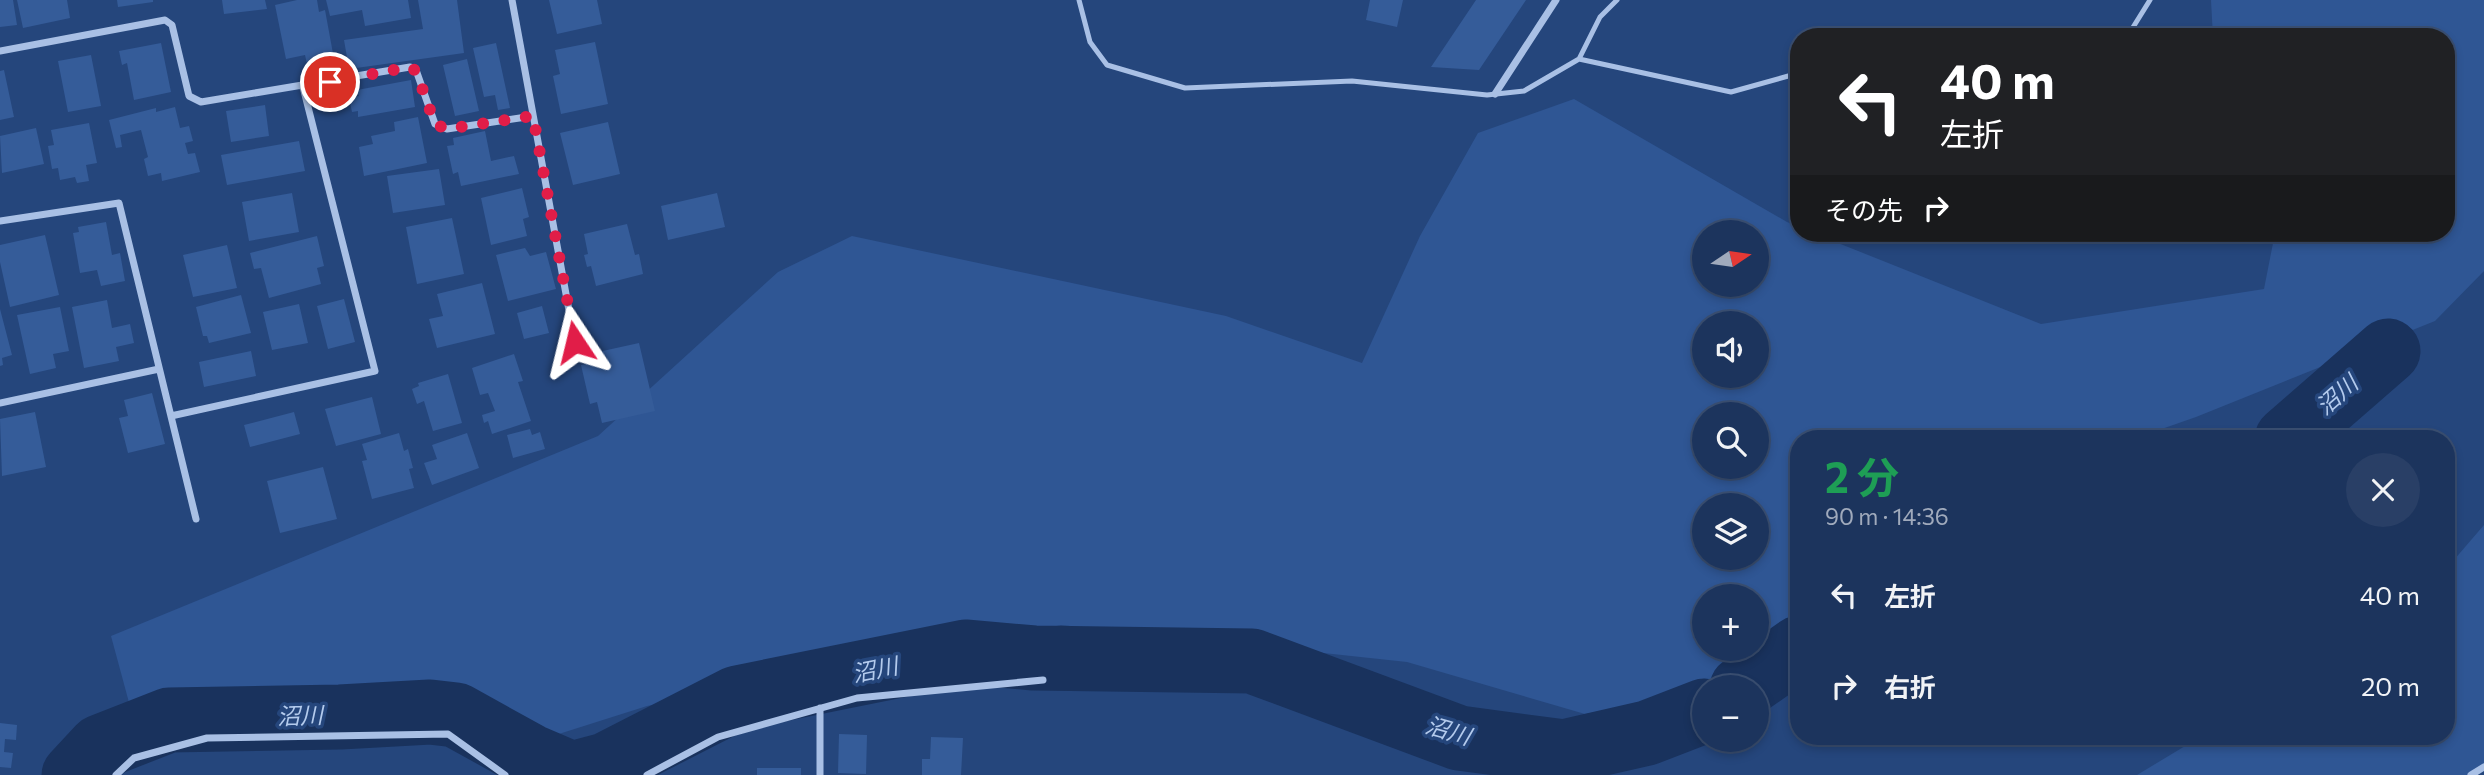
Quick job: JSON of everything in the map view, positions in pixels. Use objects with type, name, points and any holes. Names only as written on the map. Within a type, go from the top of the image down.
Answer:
[{"type":"street","points":[[512,0],[575,342]]},
{"type":"street","points":[[1496,94],[1556,0]]},
{"type":"street","points":[[0,51],[165,20],[172,25],[189,96],[201,102],[410,67],[416,71],[435,124],[447,129],[533,116]]},
{"type":"street","points":[[171,416],[375,371],[303,87]]},
{"type":"street","points":[[0,221],[119,203],[196,519]]},
{"type":"street","points":[[0,402],[159,369]]},
{"type":"street","points":[[647,775],[718,737],[857,698],[1043,680]]},
{"type":"street","points":[[820,708],[820,775]]},
{"type":"street","points":[[116,775],[134,758],[207,738],[447,734],[505,775]]},
{"type":"street","points":[[2471,775],[2484,767]]},
{"type":"lane","points":[[1079,0],[1090,42],[1107,65],[1185,88],[1352,80],[1496,94],[1524,91],[1579,59],[1600,17],[1617,0]]},
{"type":"lane","points":[[2133,28],[2150,0]]},
{"type":"lane","points":[[1579,59],[1731,92],[1790,76]]},
{"type":"shaded area","points":[[2211,0],[2484,0],[2484,271],[2435,321],[2159,430],[1790,430],[1790,676],[1769,680],[1769,675],[1692,675],[1692,694],[1585,714],[1407,662],[1061,625],[647,706],[543,739],[430,712],[278,688],[137,732],[111,636],[598,436],[778,272],[852,236],[1226,316],[1362,363],[1420,236],[1478,133],[1574,99],[1790,223],[1790,242],[1836,242],[2041,324],[2264,289],[2273,242],[2455,242],[2455,28],[2213,28]]},
{"type":"shaded area","points":[[2484,525],[2484,767],[2471,775],[2137,775],[2187,745],[2455,745],[2455,559]]},
{"type":"building","points":[[0,0],[13,0],[17,25],[0,27]]},
{"type":"building","points":[[17,0],[67,0],[70,18],[23,28]]},
{"type":"building","points":[[117,0],[153,0],[153,2],[118,7]]},
{"type":"building","points":[[222,0],[265,0],[267,9],[224,14]]},
{"type":"building","points":[[297,0],[317,0],[319,12],[325,10],[334,59],[307,64],[305,55],[286,59],[275,5]]},
{"type":"building","points":[[326,0],[408,0],[411,18],[365,26],[362,10],[330,16]]},
{"type":"building","points":[[418,0],[457,0],[464,53],[349,69],[344,40],[423,29]]},
{"type":"building","points":[[549,0],[597,0],[602,24],[557,34]]},
{"type":"building","points":[[1370,0],[1403,0],[1397,27],[1366,20]]},
{"type":"building","points":[[1476,0],[1526,0],[1479,70],[1431,67]]},
{"type":"building","points":[[595,42],[608,104],[561,114],[553,76],[560,74],[555,50]]},
{"type":"building","points":[[161,43],[171,92],[134,100],[127,63],[122,65],[119,51]]},
{"type":"building","points":[[496,43],[510,108],[498,110],[495,95],[484,97],[473,48]]},
{"type":"building","points":[[91,55],[101,106],[68,112],[58,61]]},
{"type":"building","points":[[467,59],[479,111],[455,116],[443,65]]},
{"type":"building","points":[[4,70],[14,117],[0,120],[0,71]]},
{"type":"building","points":[[411,80],[415,107],[358,117],[358,111],[352,112],[349,98],[359,96],[357,90]]},
{"type":"building","points":[[265,105],[269,136],[231,142],[226,111]]},
{"type":"building","points":[[175,107],[180,128],[189,126],[193,141],[185,143],[188,154],[195,153],[200,172],[162,181],[161,173],[148,176],[144,159],[148,157],[141,130],[120,135],[122,147],[116,148],[109,120],[156,108],[156,112]]},
{"type":"building","points":[[418,117],[427,163],[364,176],[359,147],[373,144],[371,136],[395,131],[394,122]]},
{"type":"building","points":[[608,122],[620,174],[573,185],[560,133]]},
{"type":"building","points":[[89,123],[97,163],[86,165],[89,181],[77,183],[75,177],[60,180],[58,168],[52,169],[48,146],[54,145],[51,130]]},
{"type":"building","points":[[36,128],[44,164],[2,173],[0,136]]},
{"type":"building","points":[[485,131],[491,161],[514,156],[519,174],[461,186],[458,172],[453,174],[447,146],[454,145],[453,138]]},
{"type":"building","points":[[299,141],[305,171],[227,185],[221,155]]},
{"type":"building","points":[[439,169],[445,205],[393,213],[387,176]]},
{"type":"building","points":[[522,188],[529,217],[523,219],[527,236],[491,245],[481,198]]},
{"type":"building","points":[[292,193],[299,232],[249,241],[242,202]]},
{"type":"building","points":[[717,193],[725,227],[668,240],[661,206]]},
{"type":"building","points":[[452,218],[464,274],[417,284],[406,227]]},
{"type":"building","points":[[106,222],[112,255],[120,253],[125,281],[101,286],[97,270],[80,273],[73,233],[79,232],[78,227]]},
{"type":"building","points":[[627,224],[635,255],[639,254],[643,274],[596,286],[591,266],[587,267],[584,255],[588,254],[584,234]]},
{"type":"building","points":[[45,235],[59,295],[10,307],[0,262],[0,245]]},
{"type":"building","points":[[317,236],[324,266],[317,268],[321,284],[269,298],[261,268],[254,269],[250,253]]},
{"type":"building","points":[[227,245],[237,288],[193,297],[183,255]]},
{"type":"building","points":[[525,248],[530,256],[546,252],[556,289],[508,301],[496,255]]},
{"type":"building","points":[[482,283],[495,334],[437,348],[429,319],[443,316],[437,294]]},
{"type":"building","points":[[241,295],[251,333],[209,343],[207,336],[203,336],[196,307]]},
{"type":"building","points":[[344,299],[355,342],[328,349],[317,306]]},
{"type":"building","points":[[107,300],[112,328],[130,324],[134,343],[116,347],[119,361],[84,368],[72,307]]},
{"type":"building","points":[[299,304],[308,343],[272,350],[263,312]]},
{"type":"building","points":[[542,306],[549,333],[524,339],[517,313]]},
{"type":"building","points":[[60,307],[69,351],[53,354],[56,368],[30,374],[17,315]]},
{"type":"building","points":[[0,309],[12,355],[2,358],[3,365],[0,366]]},
{"type":"building","points":[[639,343],[655,411],[602,423],[597,402],[590,404],[581,365],[591,363],[589,354]]},
{"type":"building","points":[[251,351],[256,376],[204,387],[199,362]]},
{"type":"building","points":[[514,354],[523,381],[518,382],[531,421],[492,434],[488,421],[484,423],[482,415],[495,411],[488,393],[480,395],[472,368]]},
{"type":"building","points":[[448,374],[462,423],[433,431],[424,401],[417,404],[412,389],[419,386],[418,383]]},
{"type":"building","points":[[152,393],[165,444],[128,453],[119,418],[128,416],[124,400]]},
{"type":"building","points":[[372,397],[381,434],[336,446],[325,409]]},
{"type":"building","points":[[35,412],[46,467],[2,476],[0,419]]},
{"type":"building","points":[[294,412],[300,434],[250,447],[244,425]]},
{"type":"building","points":[[530,429],[532,435],[540,432],[545,449],[513,458],[507,435]]},
{"type":"building","points":[[399,433],[404,451],[408,449],[414,488],[372,499],[362,461],[367,460],[362,444]]},
{"type":"building","points":[[467,433],[479,468],[432,485],[424,463],[437,459],[432,445]]},
{"type":"building","points":[[323,467],[337,519],[280,533],[267,481]]},
{"type":"building","points":[[0,723],[17,725],[16,740],[5,739],[4,752],[13,753],[11,768],[0,767]]},
{"type":"building","points":[[839,734],[867,735],[866,774],[838,773]]},
{"type":"building","points":[[931,737],[963,738],[961,775],[922,775],[922,759],[930,759]]},
{"type":"building","points":[[757,768],[801,768],[801,775],[757,775]]},
{"type":"waterway","name":"沼川","points":[[2297,430],[2388,351]]},
{"type":"waterway","name":"沼川","points":[[74,775],[100,747],[169,720],[340,717],[430,712],[456,715],[530,756],[572,774],[606,765],[737,698],[965,652],[1034,658],[1252,661],[1459,738],[1564,752],[1647,733],[1692,716]]},
{"type":"waterway","name":"沼川","points":[[1761,675],[1790,654]]},
{"type":"route","points":[[330,82],[410,67],[416,71],[435,124],[447,129],[533,116],[575,342]]}]
